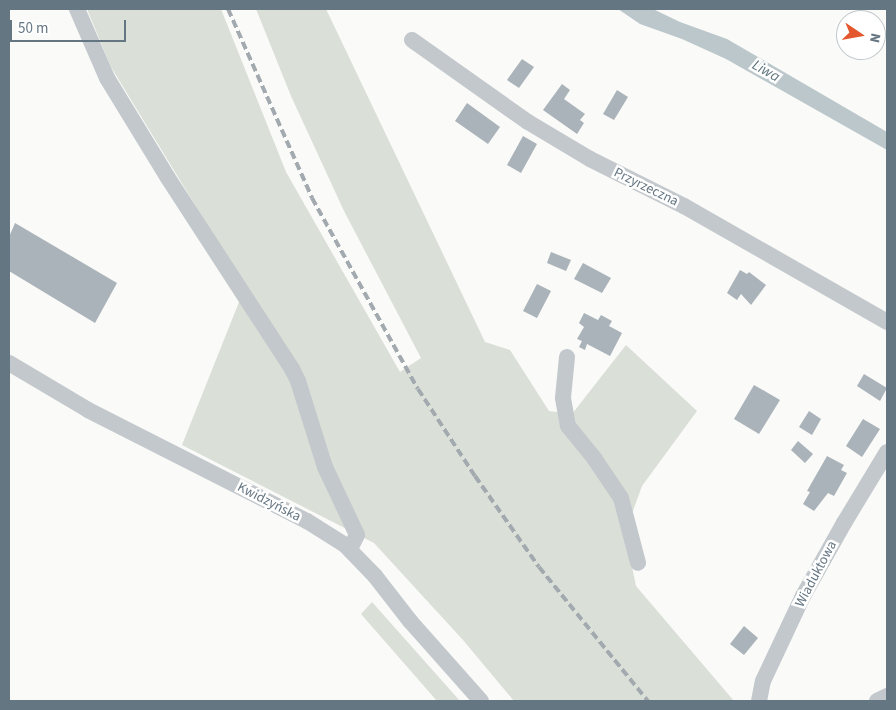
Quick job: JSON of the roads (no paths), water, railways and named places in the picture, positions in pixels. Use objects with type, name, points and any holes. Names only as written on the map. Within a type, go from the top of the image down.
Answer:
[{"type":"street","points":[[77,9],[107,78],[168,178],[292,369],[325,467],[357,535],[350,548]]},
{"type":"street","name":"Przyrzeczna","points":[[412,40],[528,122],[575,150],[708,219],[887,322]]},
{"type":"street","points":[[567,357],[563,398],[568,426],[594,458],[620,498],[638,563]]},
{"type":"street","name":"Kwidzyńska","points":[[9,363],[88,410],[307,521],[350,548],[481,701]]},
{"type":"street","name":"Wiaduktowa","points":[[758,701],[763,681],[803,596],[887,452]]},
{"type":"street","points":[[877,701],[887,696]]},
{"type":"water","name":"Liwa","points":[[618,9],[653,9],[680,22],[727,39],[887,132],[887,150],[726,59],[682,39],[640,24]]},
{"type":"railway","points":[[228,9],[312,198],[418,389],[475,476],[539,567],[648,701]]}]
